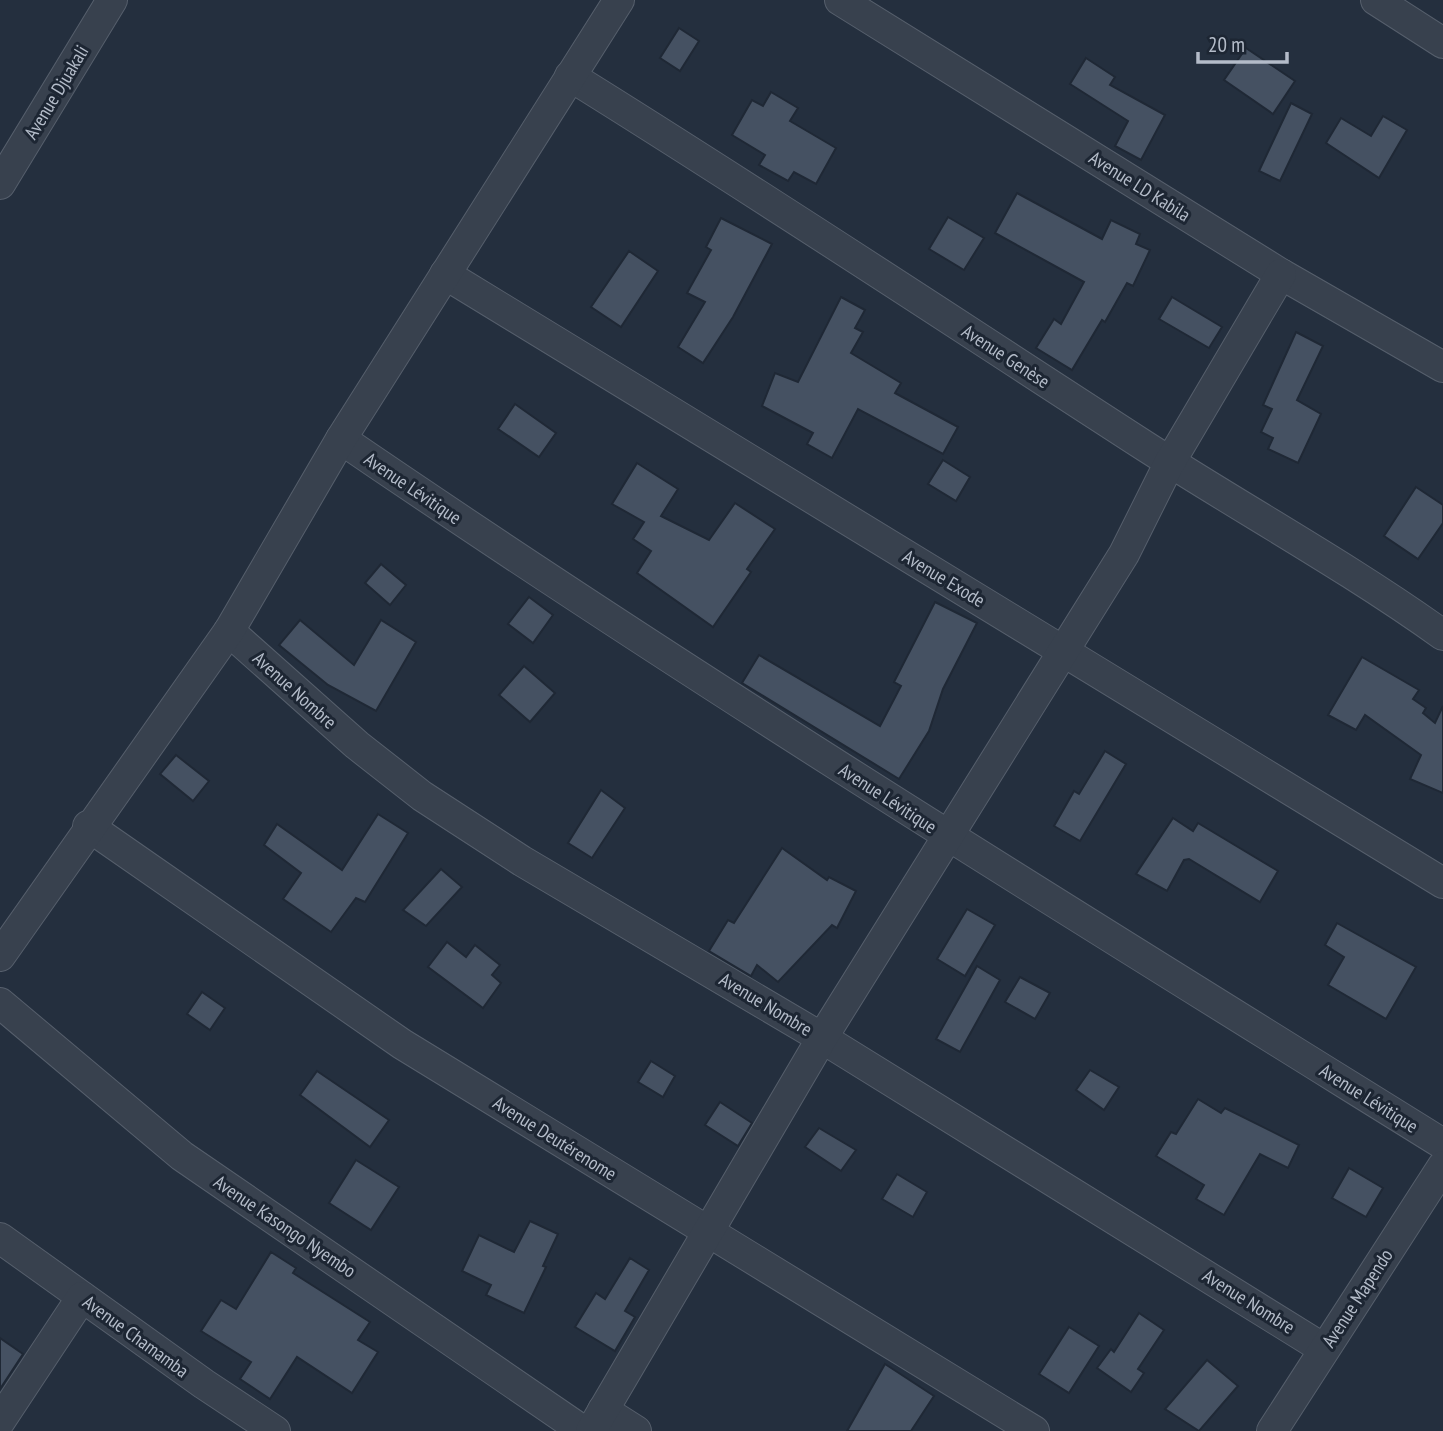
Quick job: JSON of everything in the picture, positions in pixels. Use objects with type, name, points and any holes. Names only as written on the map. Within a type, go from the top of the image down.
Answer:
[{"type":"street","name":"Avenue Djuakali","points":[[0,184],[112,0]]},
{"type":"street","points":[[0,956],[88,826],[229,631],[341,439],[619,0]]},
{"type":"street","name":"Avenue LD Kabila","points":[[840,0],[1282,274],[1443,367]]},
{"type":"street","points":[[1376,0],[1443,43]]},
{"type":"street","name":"Avenue Genèse","points":[[570,76],[738,180],[1170,462],[1374,586],[1443,635]]},
{"type":"street","name":"Avenue Exode","points":[[445,274],[1443,883]]},
{"type":"street","points":[[592,1424],[822,1038],[1125,554],[1170,462],[1282,274]]},
{"type":"street","name":"Avenue Lévitique","points":[[341,439],[592,609],[947,835],[1443,1144]]},
{"type":"street","name":"Avenue Nombre","points":[[229,631],[357,745],[422,796],[522,861],[822,1038],[1324,1349]]},
{"type":"street","name":"Avenue Deutérenome","points":[[88,826],[402,1044],[1034,1431]]},
{"type":"street","name":"Avenue Kasongo Nyembo","points":[[0,1003],[182,1156],[592,1424],[636,1431]]},
{"type":"street","name":"Avenue Mapendo","points":[[1272,1431],[1443,1166]]},
{"type":"street","name":"Avenue Chamamba","points":[[0,1238],[275,1431]]},
{"type":"street","points":[[0,1421],[82,1297]]},
{"type":"building","points":[[679,28],[699,41],[680,71],[660,58]]},
{"type":"building","points":[[1246,48],[1295,81],[1273,114],[1224,80]]},
{"type":"building","points":[[1086,58],[1115,77],[1110,85],[1165,115],[1141,160],[1115,146],[1128,121],[1070,84]]},
{"type":"building","points":[[771,92],[798,108],[790,121],[836,148],[816,184],[794,172],[788,181],[759,165],[765,155],[732,135],[752,100],[763,106]]},
{"type":"building","points":[[1291,103],[1312,114],[1280,181],[1259,171]]},
{"type":"building","points":[[1383,116],[1407,130],[1379,178],[1326,143],[1341,118],[1371,136]]},
{"type":"building","points":[[1017,193],[1102,239],[1111,220],[1140,234],[1136,244],[1150,250],[1133,286],[1127,283],[1105,322],[1102,320],[1072,370],[1036,348],[1054,319],[1061,324],[1084,282],[995,233]]},
{"type":"building","points":[[948,217],[984,238],[964,270],[929,249]]},
{"type":"building","points":[[721,218],[772,244],[733,317],[703,363],[678,347],[705,302],[687,293],[711,250],[706,247]]},
{"type":"building","points":[[629,251],[658,271],[621,327],[591,307]]},
{"type":"building","points":[[841,297],[865,310],[855,328],[863,332],[851,353],[901,383],[895,393],[958,427],[943,454],[858,409],[832,458],[807,444],[813,433],[762,406],[775,373],[798,382]]},
{"type":"building","points":[[1172,297],[1222,327],[1209,348],[1159,319]]},
{"type":"building","points":[[1296,332],[1323,346],[1297,400],[1321,414],[1298,463],[1268,449],[1273,438],[1261,432],[1272,409],[1263,405]]},
{"type":"building","points":[[515,404],[556,433],[539,457],[498,429]]},
{"type":"building","points":[[943,460],[970,477],[956,501],[928,484]]},
{"type":"building","points":[[637,463],[678,489],[661,516],[709,540],[735,503],[775,529],[747,569],[751,572],[713,627],[637,573],[651,551],[633,539],[644,522],[612,504]]},
{"type":"building","points":[[1416,487],[1443,505],[1443,523],[1418,559],[1384,536]]},
{"type":"building","points":[[381,564],[406,585],[390,605],[365,583]]},
{"type":"building","points":[[529,597],[553,615],[533,643],[508,624]]},
{"type":"building","points":[[935,602],[977,623],[943,689],[929,731],[899,779],[742,683],[759,655],[880,726],[901,686],[894,682]]},
{"type":"building","points":[[300,620],[354,665],[381,620],[416,642],[376,711],[328,685],[279,645]]},
{"type":"building","points":[[1362,657],[1419,690],[1413,699],[1426,708],[1423,713],[1435,723],[1443,706],[1443,793],[1410,779],[1421,755],[1365,715],[1356,730],[1328,715]]},
{"type":"building","points":[[524,666],[555,693],[530,722],[499,695]]},
{"type":"building","points":[[1105,751],[1126,764],[1080,841],[1054,826],[1074,791],[1079,794]]},
{"type":"building","points":[[176,755],[209,781],[193,801],[160,774]]},
{"type":"building","points":[[601,790],[625,808],[592,858],[568,843]]},
{"type":"building","points":[[378,814],[408,833],[365,902],[356,898],[331,932],[283,899],[301,873],[264,845],[277,824],[342,870]]},
{"type":"building","points":[[1173,818],[1193,831],[1198,823],[1278,871],[1260,902],[1189,859],[1184,860],[1167,891],[1136,874]]},
{"type":"building","points":[[782,848],[827,880],[829,877],[856,891],[837,928],[832,925],[778,982],[757,965],[751,976],[709,951],[728,920],[734,923]]},
{"type":"building","points":[[441,869],[462,887],[426,926],[403,910]]},
{"type":"building","points":[[967,909],[995,925],[965,976],[937,959]]},
{"type":"building","points":[[1337,923],[1416,967],[1386,1019],[1328,985],[1344,957],[1325,945]]},
{"type":"building","points":[[447,942],[466,957],[475,945],[500,965],[492,975],[501,983],[483,1008],[428,967]]},
{"type":"building","points":[[977,966],[1000,980],[960,1052],[936,1039]]},
{"type":"building","points":[[1020,977],[1050,993],[1035,1019],[1005,1002]]},
{"type":"building","points":[[202,992],[225,1008],[210,1030],[187,1014]]},
{"type":"building","points":[[651,1061],[675,1076],[663,1097],[638,1082]]},
{"type":"building","points":[[1090,1070],[1119,1087],[1104,1110],[1076,1090]]},
{"type":"building","points":[[317,1071],[389,1120],[370,1147],[300,1095]]},
{"type":"building","points":[[1198,1099],[1221,1113],[1225,1108],[1299,1145],[1288,1168],[1260,1154],[1224,1215],[1196,1199],[1204,1185],[1156,1156],[1171,1132],[1176,1134]]},
{"type":"building","points":[[720,1102],[752,1123],[738,1146],[705,1125]]},
{"type":"building","points":[[819,1128],[856,1150],[841,1171],[805,1147]]},
{"type":"building","points":[[356,1160],[399,1187],[371,1230],[329,1203]]},
{"type":"building","points":[[1349,1168],[1383,1188],[1366,1217],[1332,1198]]},
{"type":"building","points":[[897,1174],[927,1192],[913,1217],[882,1199]]},
{"type":"building","points":[[530,1221],[558,1234],[524,1313],[486,1295],[491,1285],[462,1271],[479,1235],[514,1252]]},
{"type":"building","points":[[271,1252],[296,1268],[293,1273],[370,1322],[358,1340],[378,1352],[352,1393],[297,1357],[270,1399],[240,1379],[251,1362],[201,1331],[221,1300],[236,1309]]},
{"type":"building","points":[[630,1258],[649,1270],[625,1311],[635,1317],[615,1351],[575,1327],[596,1293],[605,1299]]},
{"type":"building","points":[[1139,1313],[1164,1330],[1138,1369],[1144,1373],[1131,1392],[1097,1368],[1111,1349],[1114,1352]]},
{"type":"building","points":[[1069,1327],[1099,1346],[1069,1393],[1039,1374]]},
{"type":"building","points":[[0,1338],[23,1354],[0,1389]]},
{"type":"building","points":[[1207,1360],[1238,1386],[1199,1431],[1165,1409]]},
{"type":"building","points":[[885,1364],[934,1396],[911,1431],[847,1431]]}]
